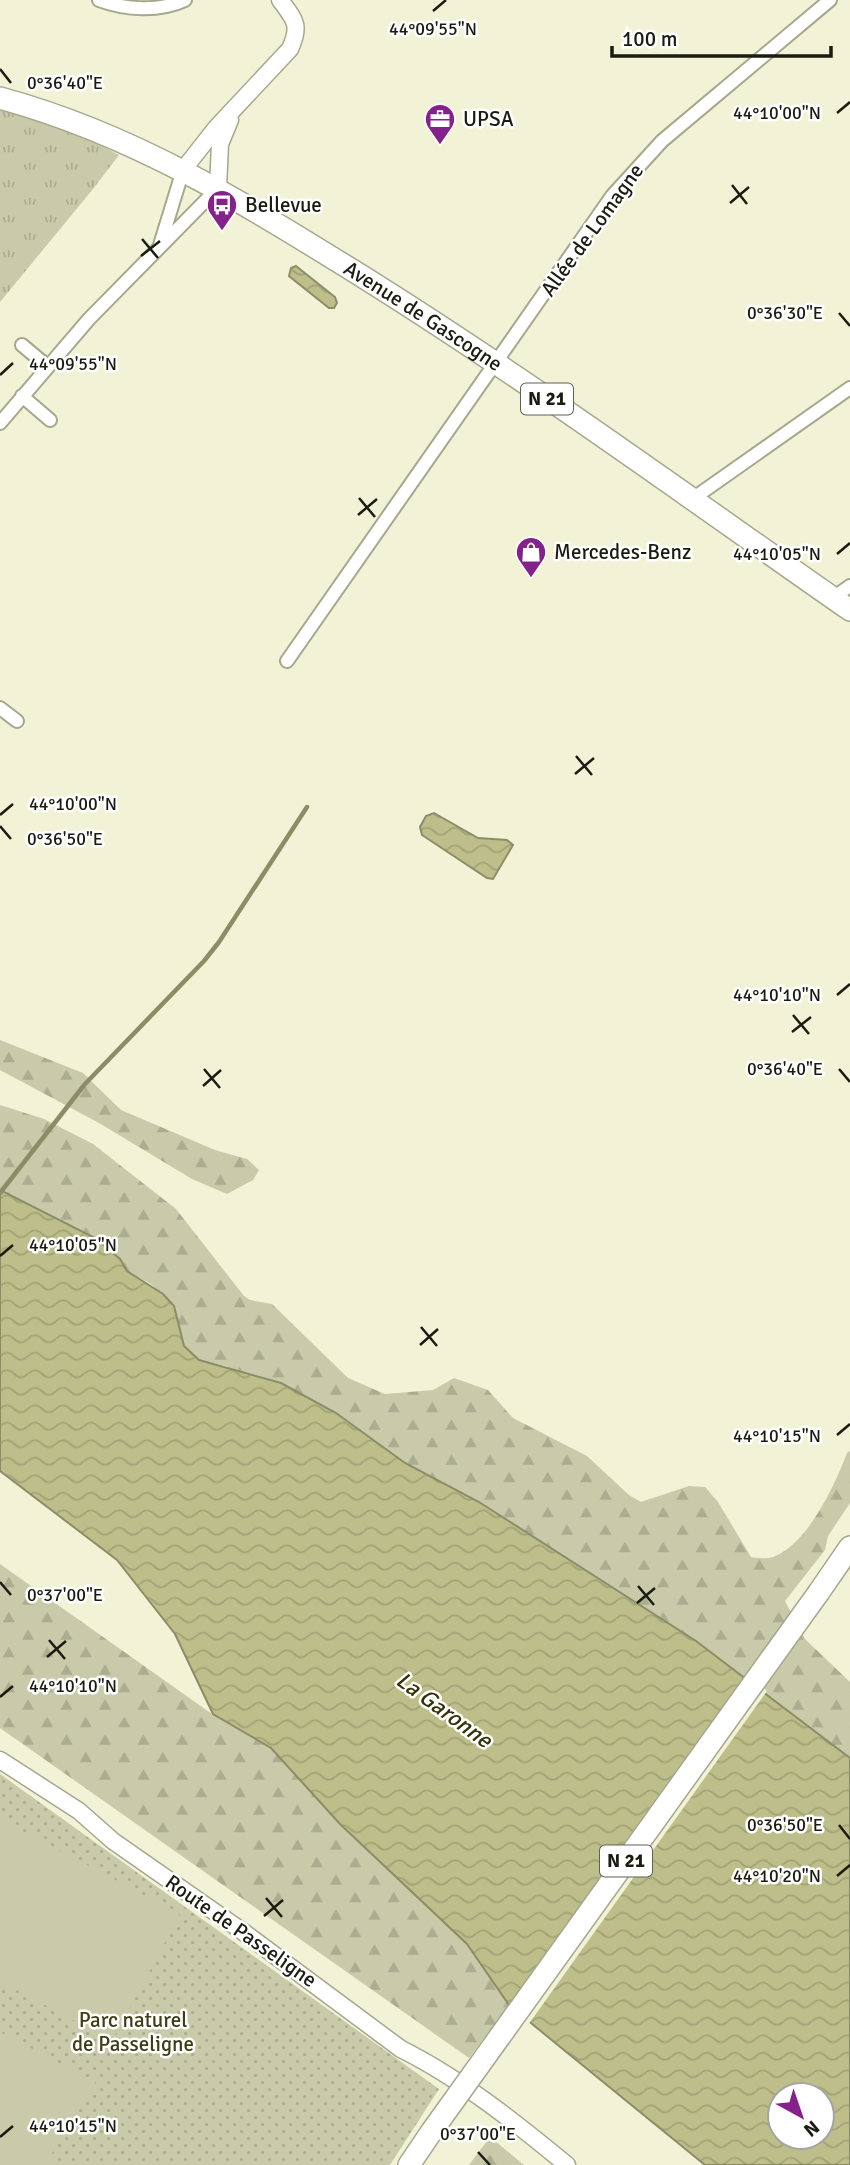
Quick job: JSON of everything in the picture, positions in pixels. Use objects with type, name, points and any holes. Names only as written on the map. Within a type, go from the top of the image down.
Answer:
[{"type":"main road","name":"Avenue de Gascogne","points":[[0,97],[81,122],[218,188],[439,324],[691,500],[844,598]]},
{"type":"main road","name":"N 21","points":[[823,1594],[850,1547]]},
{"type":"main road","name":"N 21","points":[[409,2165],[436,2133],[823,1594],[850,1562]]},
{"type":"main road","name":"N 21","points":[[420,2165],[436,2133]]},
{"type":"street","points":[[99,0],[141,8],[176,4],[185,0]]},
{"type":"street","points":[[159,248],[183,170],[216,128],[290,49],[296,35],[295,21],[280,0]]},
{"type":"street","name":"Allée de Lomagne","points":[[287,661],[612,196],[662,141],[830,0]]},
{"type":"street","points":[[0,423],[89,319],[218,188],[220,144],[240,103]]},
{"type":"street","points":[[22,345],[47,366]]},
{"type":"street","points":[[691,500],[850,388]]},
{"type":"street","points":[[22,396],[50,420]]},
{"type":"street","points":[[0,708],[17,721]]},
{"type":"street","name":"Route de Passeligne","points":[[0,1760],[79,1811],[113,1841],[243,1931],[401,2049],[420,2058],[482,2101],[567,2165]]},
{"type":"green space","points":[[0,108],[77,133],[119,155],[0,302]]},
{"type":"green space","points":[[0,1040],[83,1073],[121,1110],[215,1150],[247,1159],[259,1170],[253,1180],[227,1194],[192,1179],[99,1123],[0,1070]]},
{"type":"green space","points":[[0,1105],[44,1119],[93,1144],[176,1209],[244,1296],[250,1300],[272,1304],[348,1378],[385,1394],[433,1390],[454,1378],[488,1390],[513,1418],[587,1456],[629,1495],[641,1502],[689,1486],[705,1487],[718,1502],[751,1557],[773,1557],[797,1540],[818,1512],[850,1451],[850,1503],[828,1536],[825,1550],[785,1601],[805,1639],[850,1682],[850,1758],[696,1641],[479,1502],[226,1366],[199,1360],[184,1346],[174,1306],[151,1284],[127,1271],[120,1259],[95,1238],[0,1190]]},
{"type":"green space","points":[[0,1564],[212,1714],[271,1748],[340,1824],[467,1944],[509,2005],[469,2058],[0,1728]]},
{"type":"green space","name":"Parc naturel de Passeligne","points":[[0,1774],[439,2089],[390,2165],[0,2165]]},
{"type":"green space","points":[[0,1819],[180,1914],[112,2041],[0,1981]]},
{"type":"green space","points":[[0,2032],[96,2082],[45,2165],[0,2165]]},
{"type":"green space","points":[[490,2137],[524,2165],[469,2165]]},
{"type":"water","points":[[296,266],[335,297],[337,303],[334,308],[329,308],[289,276],[291,268]]},
{"type":"water","points":[[434,813],[478,838],[507,840],[513,845],[493,879],[487,878],[422,835],[420,827],[426,816]]},
{"type":"water","name":"La Garonne","points":[[0,1190],[95,1238],[120,1259],[127,1271],[163,1294],[174,1306],[184,1346],[199,1360],[281,1383],[336,1413],[405,1463],[479,1502],[696,1641],[850,1758],[850,2165],[705,2165],[509,2005],[467,1944],[340,1824],[271,1748],[213,1714],[175,1634],[117,1560],[0,1471]]},
{"type":"pier","points":[[749,1677],[767,1691],[528,2025],[511,2011]]},
{"type":"waterway","points":[[0,1193],[85,1084],[204,961],[307,807]]},
{"type":"place","name":"UPSA","points":[[440,146]]},
{"type":"place","name":"Bellevue","points":[[222,232]]},
{"type":"place","name":"Mercedes-Benz","points":[[531,579]]}]
